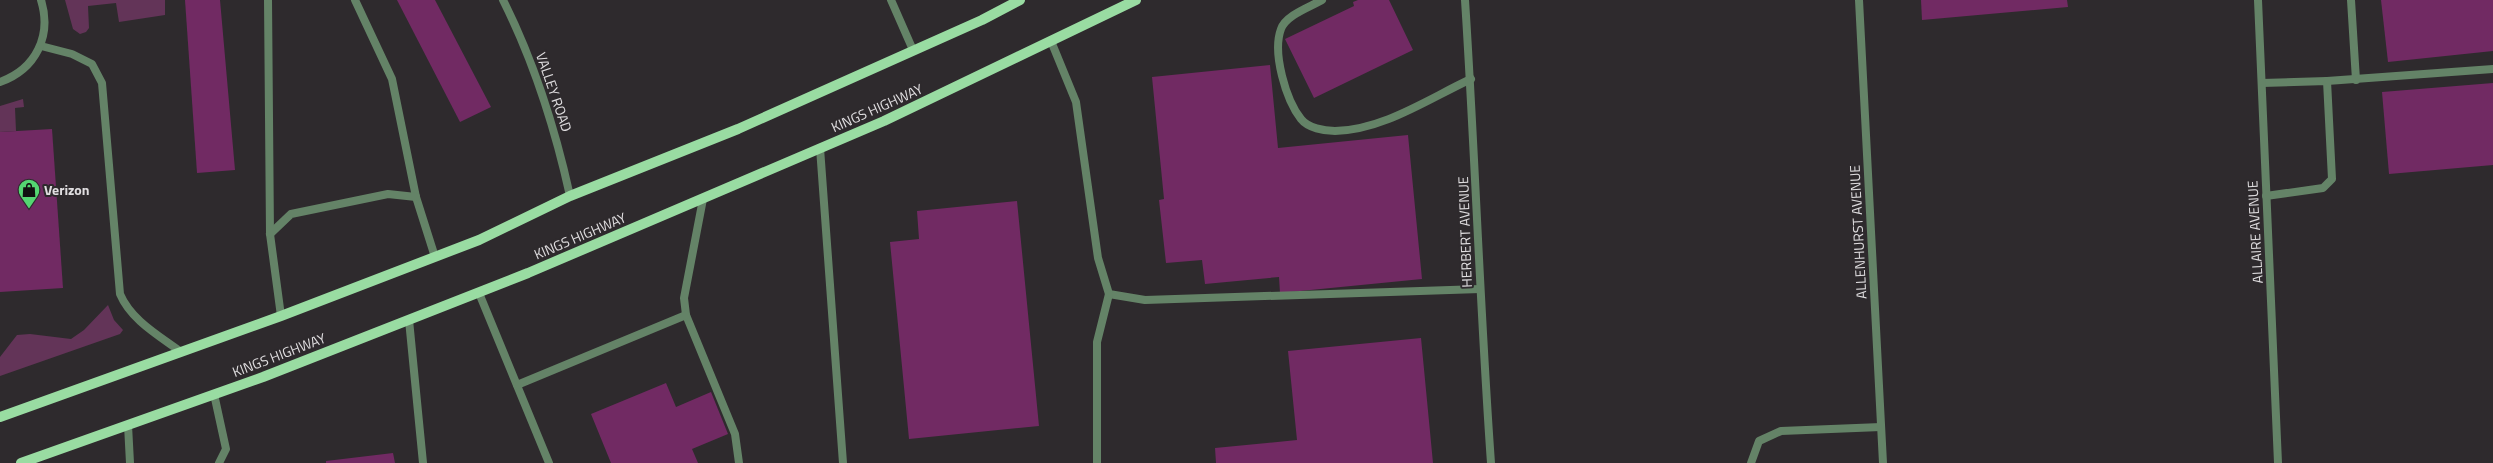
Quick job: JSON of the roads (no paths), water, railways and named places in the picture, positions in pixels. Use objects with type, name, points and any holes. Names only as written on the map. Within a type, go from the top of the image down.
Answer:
[{"type":"main road","points":[[0,417],[281,316],[479,240],[570,196],[738,129],[1020,0]]},
{"type":"main road","name":"KINGS HIGHWAY","points":[[21,463],[214,394],[479,293],[884,121],[1136,0]]},
{"type":"street","points":[[0,82],[13,77],[26,68],[41,46],[46,22],[41,0]]},
{"type":"street","points":[[268,0],[270,234],[281,316]]},
{"type":"street","points":[[355,0],[392,79],[416,197],[435,257]]},
{"type":"street","name":"VALLEY ROAD","points":[[503,0],[530,62],[546,106],[570,196]]},
{"type":"street","points":[[891,0],[913,50]]},
{"type":"street","points":[[1322,0],[1290,18],[1281,28],[1278,46],[1282,81],[1301,120],[1318,129],[1334,131],[1364,128],[1383,121],[1470,79]]},
{"type":"street","name":"HERBERT AVENUE","points":[[1465,0],[1480,289],[1491,463]]},
{"type":"street","name":"ALLENHURST AVENUE","points":[[1859,0],[1883,463]]},
{"type":"street","name":"ALLAIRE AVENUE","points":[[2258,0],[2278,463]]},
{"type":"street","points":[[2351,0],[2356,80]]},
{"type":"street","points":[[1051,41],[1076,102],[1098,258],[1109,294],[1096,342],[1097,463]]},
{"type":"street","points":[[41,46],[72,54],[92,64],[102,83],[109,185],[120,294],[126,308],[139,321],[181,352]]},
{"type":"street","points":[[2262,83],[2356,80],[2493,69]]},
{"type":"street","points":[[2266,196],[2323,188],[2332,179],[2327,81]]},
{"type":"street","points":[[820,148],[843,463]]},
{"type":"street","points":[[270,234],[291,214],[388,194],[416,197]]},
{"type":"street","points":[[703,199],[684,298],[686,315],[735,434],[738,463]]},
{"type":"street","points":[[1109,294],[1145,300],[1480,289]]},
{"type":"street","points":[[479,293],[549,463]]},
{"type":"street","points":[[516,384],[686,315]]},
{"type":"street","points":[[409,320],[423,463]]},
{"type":"street","points":[[214,394],[226,449],[220,463]]},
{"type":"street","points":[[128,425],[130,463]]},
{"type":"street","points":[[1751,463],[1759,441],[1781,431],[1881,427]]},
{"type":"place","name":"Verizon","points":[[29,210]]}]
